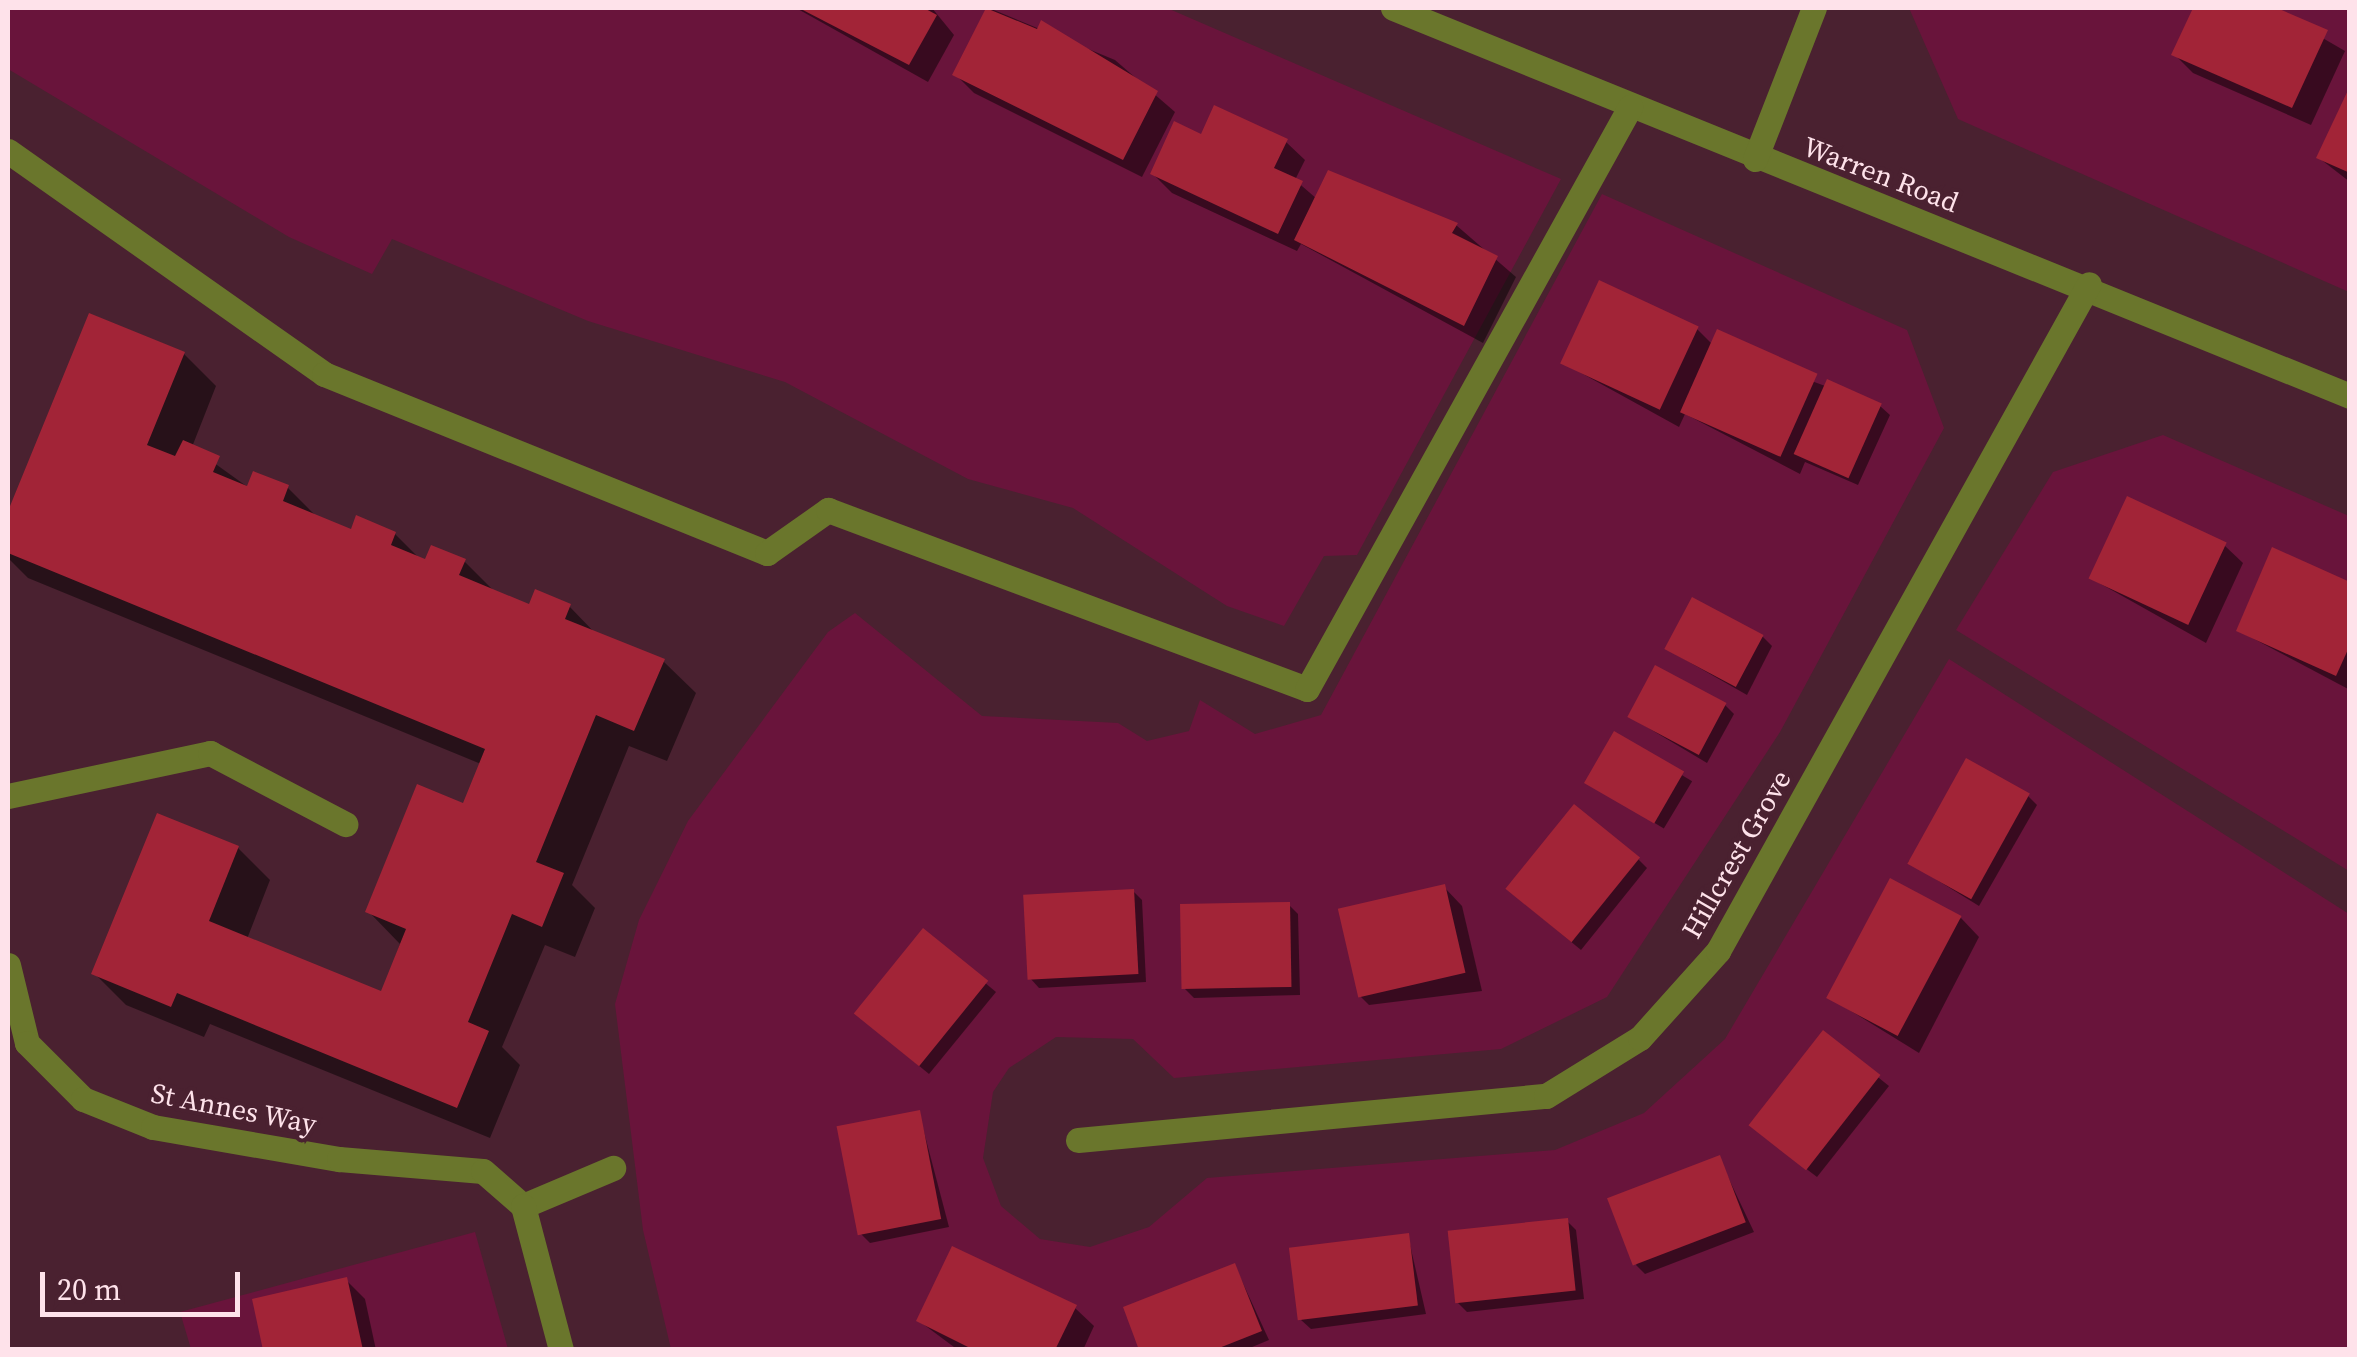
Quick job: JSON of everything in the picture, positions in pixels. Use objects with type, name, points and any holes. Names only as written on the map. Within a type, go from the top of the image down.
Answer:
[{"type":"street","name":"Warren Road","points":[[1393,8],[1754,158],[2090,284],[2350,396]]},
{"type":"street","points":[[1754,158],[1814,8]]},
{"type":"street","points":[[8,152],[324,374],[768,553],[828,510],[1306,689],[1630,107]]},
{"type":"street","name":"Hillcrest Grove","points":[[1078,1140],[1546,1096],[1640,1038],[1718,951],[2090,284]]},
{"type":"street","points":[[8,796],[210,754],[346,824]]},
{"type":"street","name":"St Annes Way","points":[[8,966],[27,1043],[83,1099],[154,1127],[339,1159],[483,1172],[522,1206]]},
{"type":"street","points":[[560,1350],[522,1206],[612,1168]]},
{"type":"shaded area","points":[[8,8],[1167,8],[1561,179],[1357,555],[1324,556],[1284,626],[1227,606],[1073,508],[968,479],[785,382],[588,321],[392,239],[372,274],[289,237],[8,69]]},
{"type":"shaded area","points":[[1909,8],[2349,8],[2349,292],[1958,119]]},
{"type":"shaded area","points":[[1602,194],[1907,330],[1944,428],[1780,732],[1607,997],[1501,1049],[1174,1078],[1133,1039],[1056,1037],[1009,1068],[993,1092],[983,1158],[1001,1206],[1040,1239],[1090,1247],[1149,1227],[1207,1178],[1555,1150],[1644,1113],[1725,1039],[1949,659],[2349,914],[2349,1349],[671,1349],[643,1230],[615,1004],[639,920],[688,821],[828,632],[855,613],[982,716],[1118,723],[1147,741],[1189,731],[1200,700],[1255,734],[1321,715]]},
{"type":"shaded area","points":[[2163,435],[2349,516],[2349,871],[1956,630],[2053,472]]},
{"type":"shaded area","points":[[475,1232],[508,1349],[191,1349],[180,1312]]},
{"type":"building","points":[[799,8],[924,8],[937,15],[909,65]]},
{"type":"building","points":[[986,8],[1037,29],[1041,20],[1158,91],[1123,160],[952,75]]},
{"type":"building","points":[[2193,8],[2277,8],[2328,30],[2292,108],[2171,55]]},
{"type":"building","points":[[2350,86],[2350,173],[2316,158]]},
{"type":"building","points":[[1214,105],[1288,139],[1274,168],[1303,181],[1278,234],[1150,174],[1174,121],[1201,134]]},
{"type":"building","points":[[1328,170],[1458,223],[1452,233],[1498,256],[1464,326],[1294,240]]},
{"type":"building","points":[[1599,280],[1699,326],[1660,410],[1560,363]]},
{"type":"building","points":[[89,313],[185,352],[147,445],[175,456],[183,440],[220,456],[213,472],[247,486],[253,471],[289,485],[283,501],[351,529],[356,515],[396,532],[391,545],[425,559],[431,545],[466,559],[459,575],[529,604],[535,589],[571,604],[565,619],[665,659],[634,731],[596,715],[536,862],[564,873],[542,927],[512,914],[468,1022],[489,1031],[457,1108],[177,993],[171,1007],[91,974],[157,813],[239,846],[209,921],[381,991],[406,929],[365,912],[417,784],[463,803],[485,749],[8,553],[8,511]]},
{"type":"building","points":[[1717,329],[1817,374],[1780,457],[1680,412]]},
{"type":"building","points":[[1827,379],[1882,403],[1848,478],[1794,454]]},
{"type":"building","points":[[2127,496],[2227,542],[2188,625],[2089,578]]},
{"type":"building","points":[[2272,547],[2350,582],[2350,645],[2336,676],[2236,631]]},
{"type":"building","points":[[1692,597],[1764,635],[1736,687],[1664,649]]},
{"type":"building","points":[[1655,665],[1727,703],[1699,755],[1627,717]]},
{"type":"building","points":[[1614,731],[1684,772],[1654,823],[1584,783]]},
{"type":"building","points":[[1966,758],[2030,793],[1971,899],[1907,864]]},
{"type":"building","points":[[1574,804],[1640,857],[1571,942],[1505,889]]},
{"type":"building","points":[[1890,878],[1962,916],[1898,1036],[1826,998]]},
{"type":"building","points":[[1445,884],[1465,973],[1358,997],[1338,909]]},
{"type":"building","points":[[1134,889],[1138,974],[1028,980],[1023,895]]},
{"type":"building","points":[[1290,902],[1291,987],[1182,989],[1180,904]]},
{"type":"building","points":[[923,928],[988,981],[919,1066],[854,1013]]},
{"type":"building","points":[[1823,1030],[1881,1075],[1806,1170],[1749,1125]]},
{"type":"building","points":[[920,1110],[941,1219],[858,1235],[837,1126]]},
{"type":"building","points":[[1720,1155],[1746,1222],[1633,1266],[1607,1198]]},
{"type":"building","points":[[1568,1218],[1576,1291],[1455,1303],[1448,1231]]},
{"type":"building","points":[[1409,1233],[1418,1305],[1298,1320],[1289,1248]]},
{"type":"building","points":[[952,1246],[1077,1305],[1055,1350],[974,1350],[916,1321]]},
{"type":"building","points":[[1235,1263],[1262,1331],[1214,1350],[1139,1350],[1123,1307]]},
{"type":"building","points":[[347,1277],[363,1350],[263,1350],[252,1299]]}]
